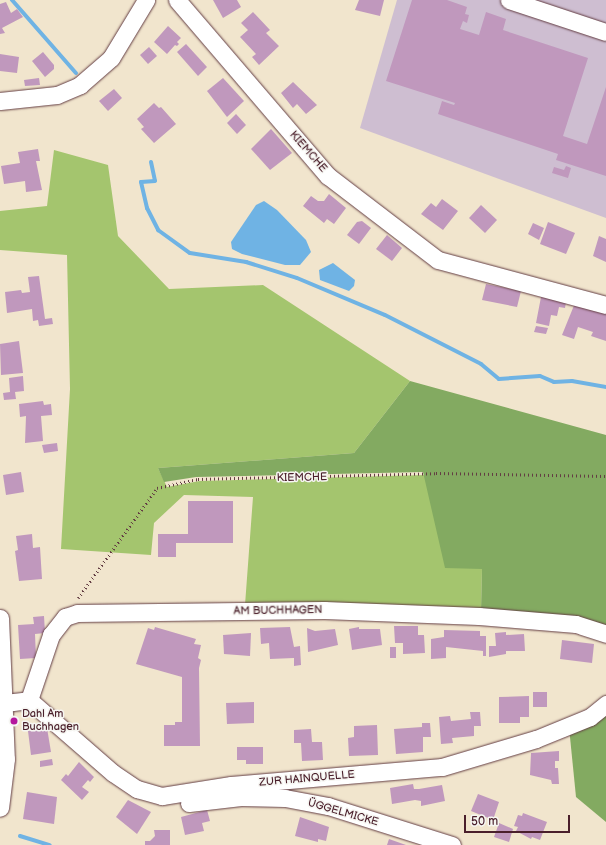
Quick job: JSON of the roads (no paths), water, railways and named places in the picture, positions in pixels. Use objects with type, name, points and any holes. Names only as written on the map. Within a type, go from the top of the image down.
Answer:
[{"type":"street","points":[[0,101],[57,95],[80,85],[112,58],[146,0]]},
{"type":"street","name":"KIEMCHE","points":[[177,0],[328,176],[438,260],[606,305]]},
{"type":"street","points":[[509,0],[606,32]]},
{"type":"street","name":"AM BUCHHAGEN","points":[[29,700],[51,635],[65,617],[77,613],[324,610],[479,616],[576,624],[606,634]]},
{"type":"street","points":[[0,618],[5,703],[6,759],[0,808]]},
{"type":"street","points":[[5,703],[29,700]]},
{"type":"street","name":"ZUR HAINQUELLE","points":[[29,700],[113,773],[137,789],[162,796],[231,785],[442,767],[536,739],[590,717],[606,704]]},
{"type":"street","name":"ÜGGELMICKE","points":[[162,796],[181,803],[241,797],[285,798],[328,806],[452,845]]},
{"type":"water","points":[[264,201],[277,210],[306,240],[311,252],[300,265],[285,265],[242,254],[232,249],[231,242],[256,205]]},
{"type":"water","points":[[333,263],[355,280],[354,286],[349,291],[320,280],[319,270]]},
{"type":"waterway","points":[[12,0],[76,73]]},
{"type":"waterway","points":[[151,162],[155,181],[141,182],[147,208],[158,230],[190,253],[246,262],[297,278],[385,315],[481,364],[499,379],[540,376],[554,382],[572,381],[606,387]]},
{"type":"waterway","points":[[20,836],[50,845]]},
{"type":"place","name":"Dahl Am Buchhagen","points":[[14,721]]}]
